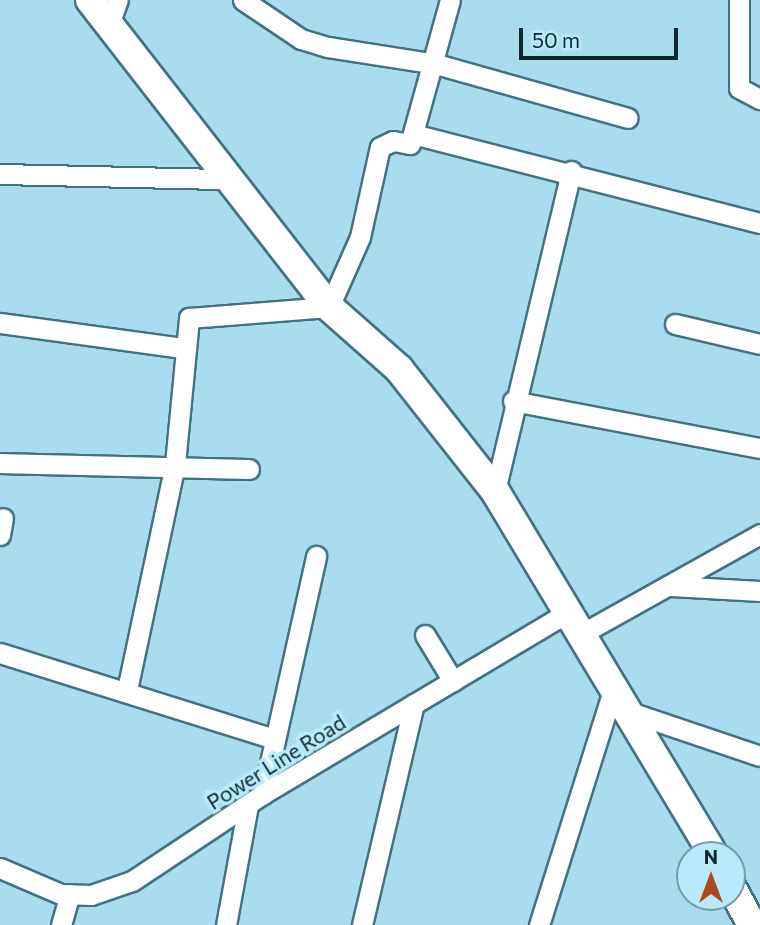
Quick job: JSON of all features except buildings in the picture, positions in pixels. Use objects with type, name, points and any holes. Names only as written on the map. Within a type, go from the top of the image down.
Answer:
[{"type":"street","points":[[90,0],[224,179],[329,307],[399,369],[495,491],[705,841]]},
{"type":"street","points":[[108,27],[118,0]]},
{"type":"street","points":[[243,0],[310,41],[436,64],[628,118]]},
{"type":"street","points":[[329,307],[360,237],[380,147],[410,144],[436,64],[450,0]]},
{"type":"street","points":[[739,0],[739,88],[760,99]]},
{"type":"street","points":[[413,134],[572,171],[760,223]]},
{"type":"street","points":[[495,491],[513,401],[572,171]]},
{"type":"street","points":[[0,174],[224,179]]},
{"type":"street","points":[[127,690],[175,464],[182,348],[189,318],[329,307]]},
{"type":"street","points":[[0,323],[182,348]]},
{"type":"street","points":[[674,324],[760,344]]},
{"type":"street","points":[[513,401],[760,448]]},
{"type":"street","points":[[0,463],[175,464],[248,469]]},
{"type":"street","name":"Power Line Road","points":[[70,894],[132,881],[256,800],[453,681],[575,623],[671,586],[760,534]]},
{"type":"street","points":[[226,925],[256,800],[275,739],[316,556]]},
{"type":"street","points":[[671,586],[760,591]]},
{"type":"street","points":[[425,635],[453,681]]},
{"type":"street","points":[[0,653],[127,690],[275,739]]},
{"type":"street","points":[[620,701],[760,756]]},
{"type":"street","points":[[539,925],[620,701]]},
{"type":"street","points":[[362,925],[414,704]]},
{"type":"street","points":[[0,868],[70,894],[61,925]]}]
